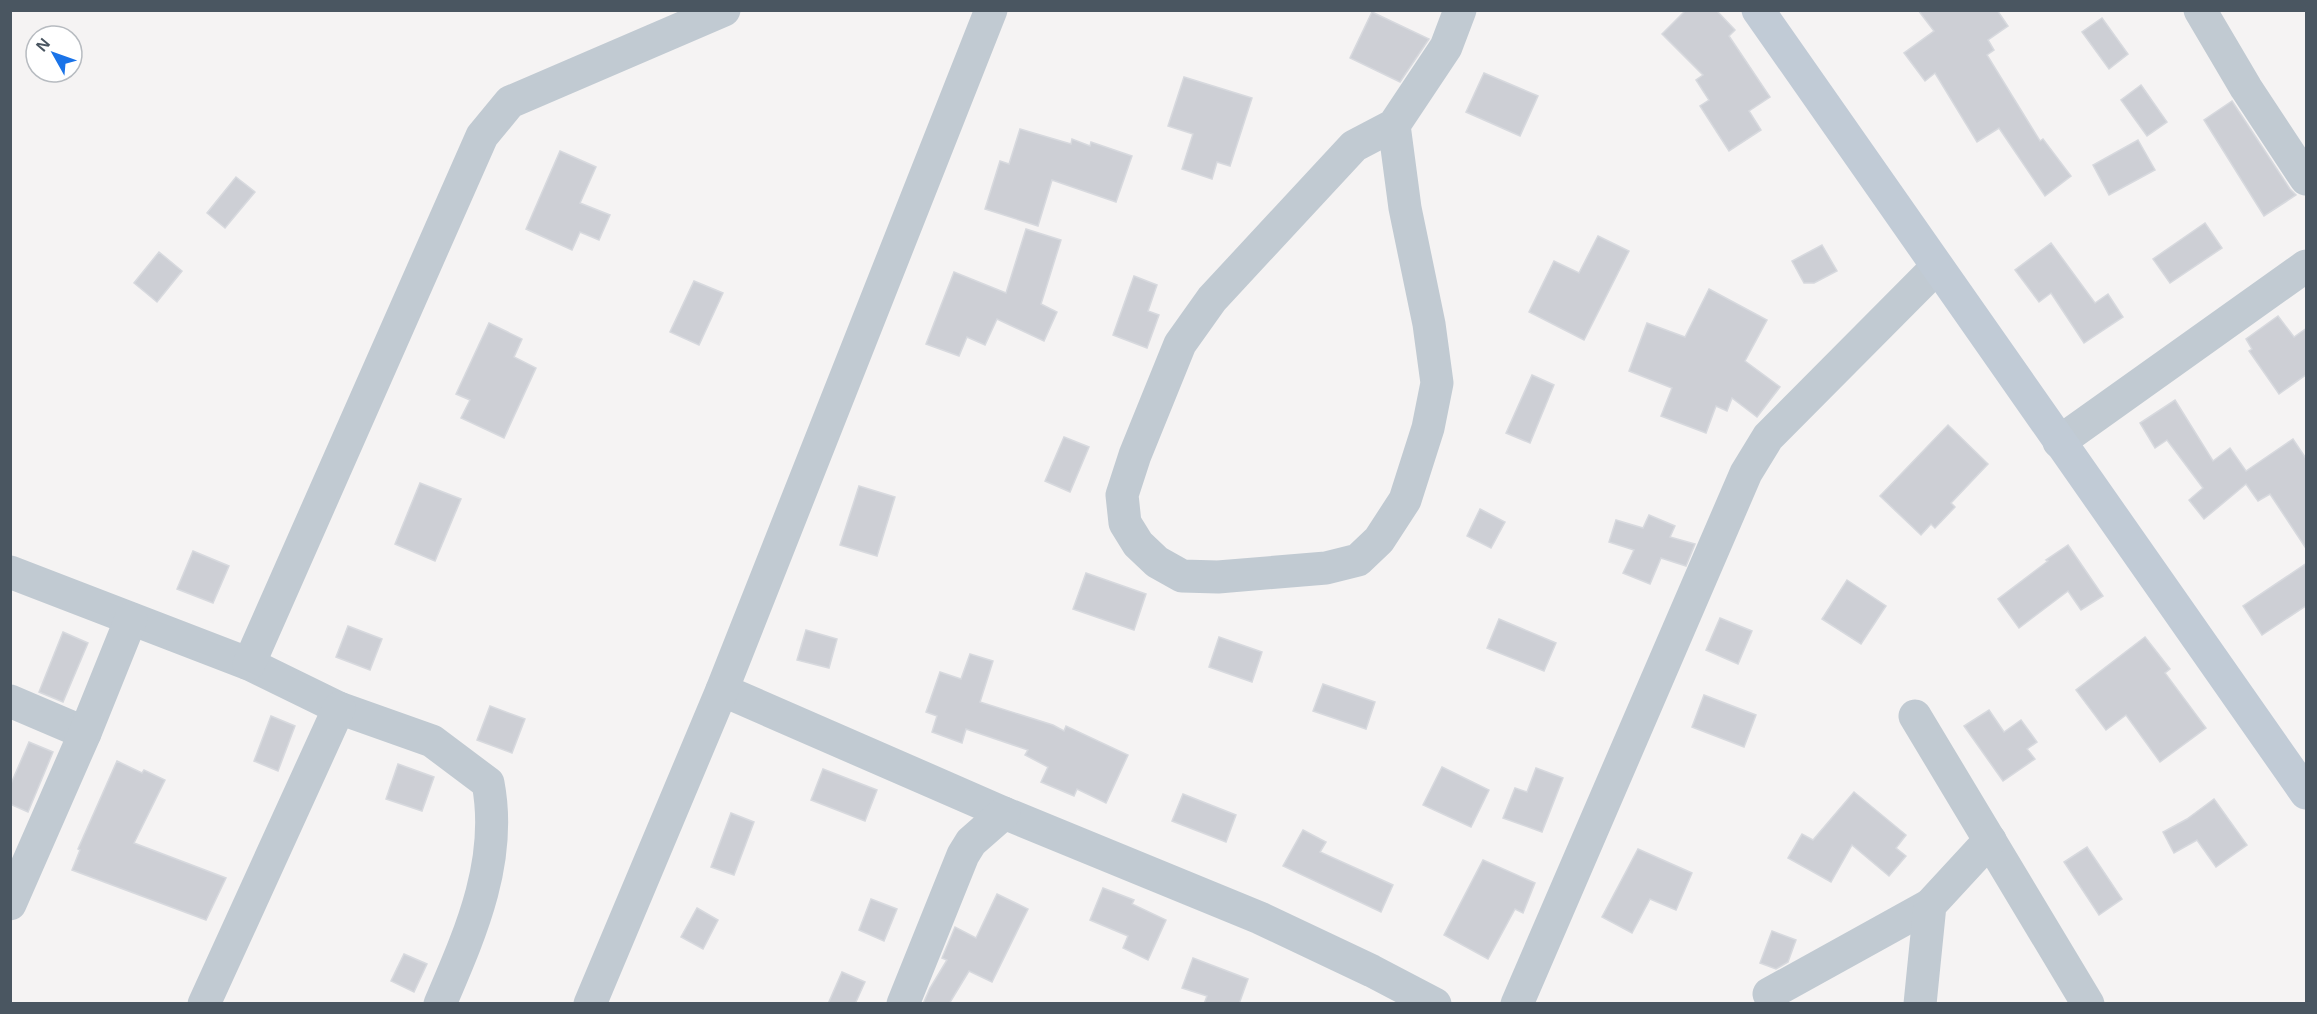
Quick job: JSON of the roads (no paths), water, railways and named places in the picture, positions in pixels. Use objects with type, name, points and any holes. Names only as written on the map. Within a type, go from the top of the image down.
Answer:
[{"type":"street","points":[[249,664],[482,136],[510,102],[724,10]]},
{"type":"street","points":[[590,1004],[722,690],[991,10]]},
{"type":"street","points":[[1394,125],[1405,208],[1429,324],[1437,383],[1428,428],[1406,500],[1379,540],[1358,560],[1326,568],[1218,577],[1182,576],[1157,562],[1138,544],[1125,523],[1122,495],[1135,455],[1180,344],[1212,299],[1354,146],[1394,125],[1446,47],[1460,10]]},
{"type":"street","points":[[1758,10],[2307,793]]},
{"type":"street","points":[[2200,10],[2246,88],[2307,179]]},
{"type":"street","points":[[2059,442],[2307,266]]},
{"type":"street","points":[[1517,1004],[1746,473],[1768,437],[1937,267]]},
{"type":"street","points":[[10,572],[249,664],[339,708],[432,741],[488,783],[492,806],[490,860],[467,939],[440,1004]]},
{"type":"street","points":[[10,904],[85,733],[131,619]]},
{"type":"street","points":[[722,690],[1004,813],[1260,918],[1372,971],[1435,1004]]},
{"type":"street","points":[[10,701],[85,733]]},
{"type":"street","points":[[204,1004],[339,708]]},
{"type":"street","points":[[1915,716],[2088,1004]]},
{"type":"street","points":[[903,1004],[963,855],[971,842],[1004,813]]},
{"type":"street","points":[[1769,994],[1930,905],[1990,840]]},
{"type":"street","points":[[1920,1004],[1930,905]]}]
